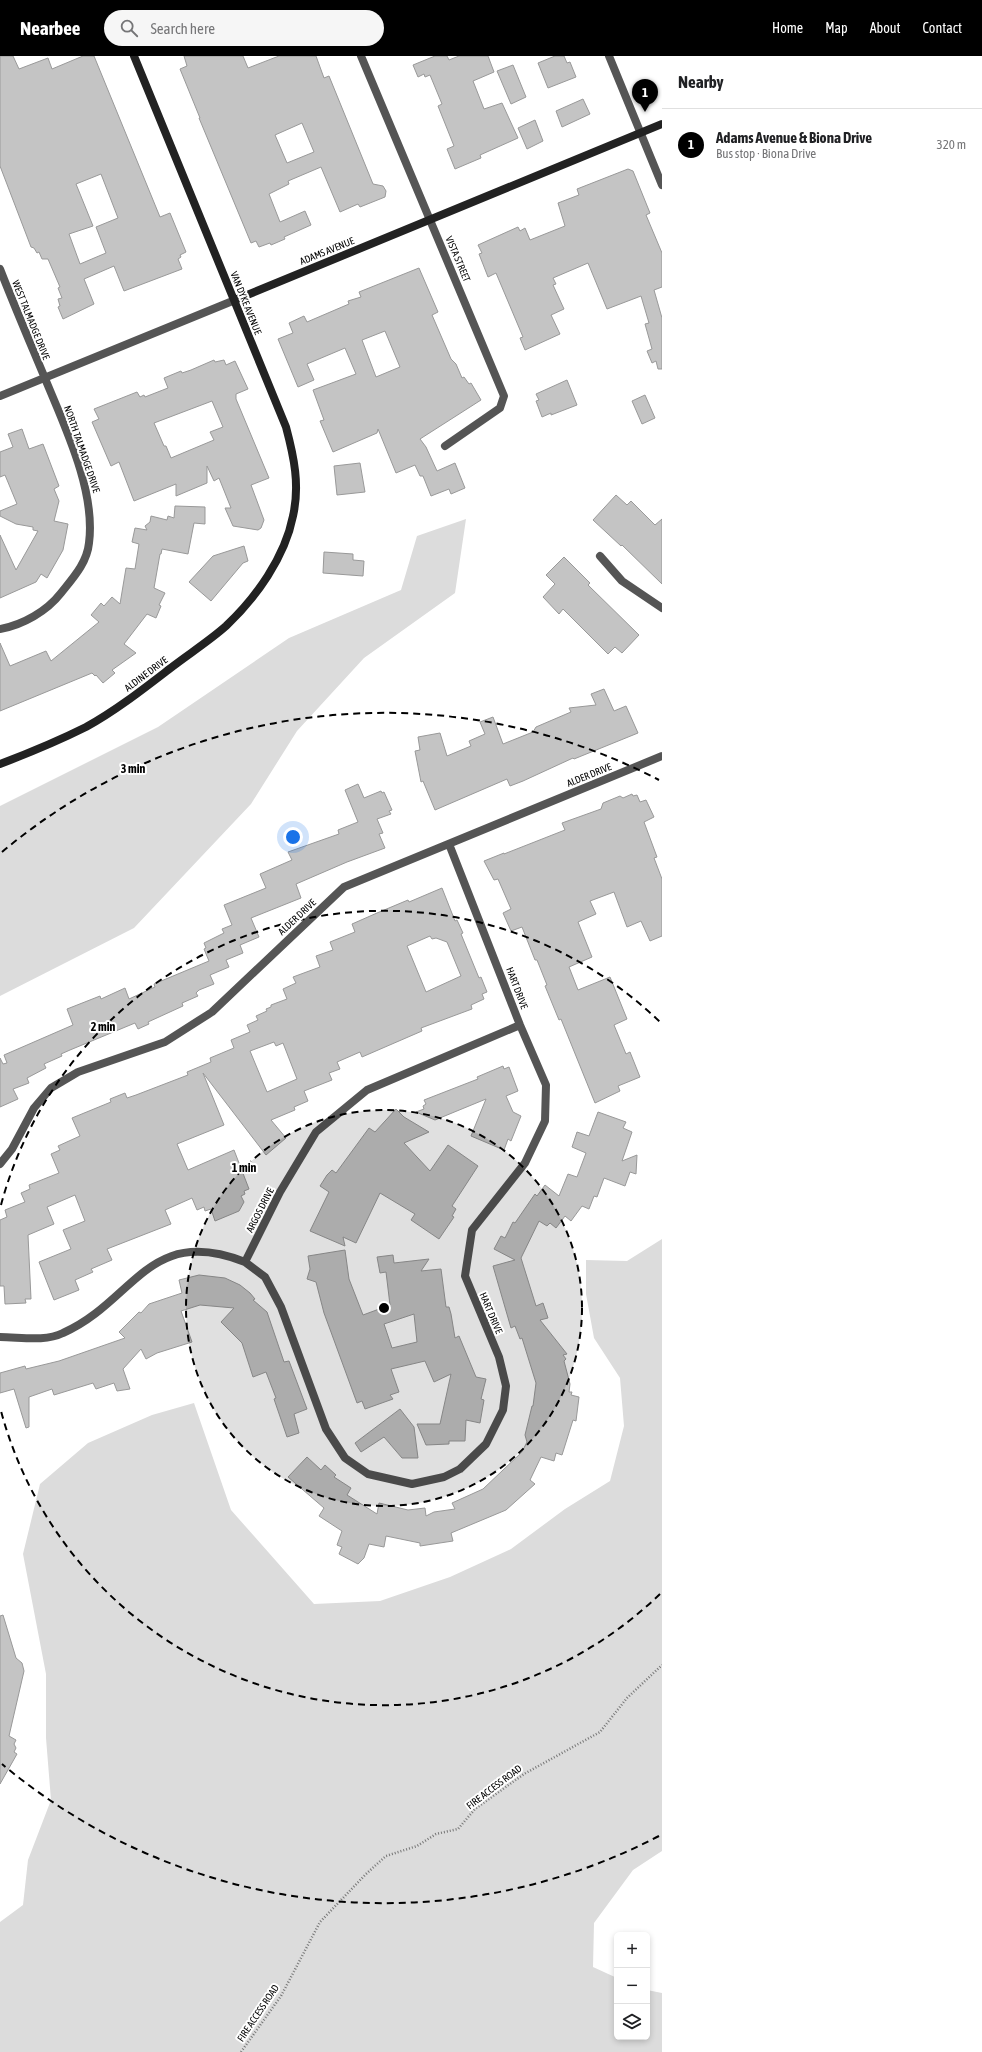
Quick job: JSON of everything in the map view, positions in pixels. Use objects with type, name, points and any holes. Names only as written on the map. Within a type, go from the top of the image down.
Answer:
[{"type":"main road","name":"VAN DYKE AVENUE","points":[[134,56],[286,427],[295,463],[296,491],[293,516],[285,541],[275,563]]},
{"type":"main road","name":"ADAMS AVENUE","points":[[235,300],[662,124]]},
{"type":"main road","name":"ALDINE DRIVE","points":[[0,764],[45,746],[87,726],[134,697],[226,626],[255,594],[275,563]]},
{"type":"street","name":"VISTA STREET","points":[[362,56],[504,396],[500,408],[445,446]]},
{"type":"street","points":[[609,56],[662,185]]},
{"type":"street","name":"WEST TALMADGE DRIVE","points":[[0,269],[44,378]]},
{"type":"street","name":"ADAMS AVENUE","points":[[0,396],[235,300]]},
{"type":"street","name":"NORTH TALMADGE DRIVE","points":[[0,629],[28,620],[54,602],[80,569],[89,545],[91,512],[85,486],[44,378]]},
{"type":"street","points":[[600,556],[622,581],[662,608]]},
{"type":"street","name":"ALDER DRIVE","points":[[0,1164],[12,1149],[34,1108],[51,1088],[78,1072],[165,1042],[212,1012],[344,887],[662,756]]},
{"type":"street","name":"HART DRIVE","points":[[245,1262],[265,1277],[282,1307],[326,1429],[345,1458],[368,1474],[412,1484],[444,1477],[460,1469],[486,1444],[503,1410],[506,1386],[499,1357],[465,1276],[472,1230],[525,1163],[545,1121],[546,1085],[520,1025],[450,844]]},
{"type":"street","name":"ARGOS DRIVE","points":[[245,1262],[280,1192],[316,1132],[367,1090],[520,1025]]},
{"type":"street","points":[[0,1337],[42,1338],[62,1334],[90,1318],[143,1271],[165,1258],[189,1251],[227,1255],[245,1262]]},
{"type":"path","name":"FIRE ACCESS ROAD","points":[[241,2052],[281,1996],[320,1922],[366,1874],[386,1856],[417,1846],[436,1834],[458,1829],[475,1809],[524,1774],[600,1732],[627,1698],[662,1665]]},
{"type":"shaded area","points":[[466,519],[455,593],[364,658],[297,731],[251,804],[134,928],[0,996],[0,806],[158,727],[289,638],[401,590],[417,536]]},
{"type":"shaded area","points":[[662,1239],[662,1851],[633,1870],[594,1923],[593,1967],[614,1977],[614,2040],[650,2040],[650,1991],[662,1993],[662,2052],[0,2052],[0,1922],[23,1905],[28,1860],[51,1800],[46,1738],[46,1674],[23,1554],[40,1484],[88,1443],[152,1415],[194,1403],[231,1510],[314,1604],[380,1601],[450,1577],[511,1549],[565,1509],[610,1481],[624,1426],[620,1378],[594,1338],[586,1294],[586,1260],[627,1261]]},
{"type":"building","points":[[0,56],[13,56],[19,69],[48,58],[52,69],[83,56],[94,56],[160,217],[170,213],[186,252],[180,255],[181,257],[178,259],[182,269],[124,291],[114,266],[84,279],[94,304],[63,319],[58,307],[60,306],[58,299],[62,298],[58,288],[60,287],[48,259],[42,259],[39,252],[37,253],[34,248],[31,247],[0,166]],"holes":[[[101,174],[118,218],[96,227],[106,253],[80,264],[69,234],[93,226],[76,184]]]},
{"type":"building","points":[[184,56],[243,56],[248,68],[279,56],[316,56],[324,78],[329,76],[373,184],[383,186],[386,191],[385,197],[360,207],[358,204],[340,212],[321,167],[288,181],[289,184],[269,194],[280,222],[305,211],[311,225],[284,237],[285,239],[271,245],[270,243],[259,247],[256,241],[251,243],[180,69],[187,66]],"holes":[[[302,123],[314,152],[287,163],[275,135]]]},
{"type":"building","points":[[435,56],[447,56],[449,60],[459,56],[488,56],[494,72],[473,81],[484,109],[502,103],[518,138],[480,155],[481,158],[455,169],[447,149],[454,146],[438,106],[442,104],[430,75],[425,77],[424,74],[418,77],[413,65]]},
{"type":"building","points":[[555,56],[564,56],[567,63],[570,62],[576,77],[548,88],[538,63]]},
{"type":"building","points":[[513,65],[526,97],[511,104],[497,71]]},
{"type":"building","points":[[583,99],[590,114],[562,127],[556,111]]},
{"type":"building","points":[[535,120],[543,141],[527,149],[518,128]]},
{"type":"building","points":[[628,169],[633,171],[650,213],[646,215],[662,253],[662,287],[654,290],[662,318],[662,369],[658,369],[656,361],[652,363],[647,351],[652,349],[645,324],[649,323],[641,296],[607,309],[588,263],[553,278],[556,284],[553,285],[564,309],[551,315],[560,334],[525,350],[520,338],[523,337],[496,273],[488,277],[479,254],[482,253],[478,245],[518,227],[520,231],[525,228],[530,240],[565,226],[558,203],[579,195],[577,189]]},
{"type":"building","points":[[419,268],[438,312],[432,315],[451,359],[456,364],[462,378],[464,377],[469,384],[471,383],[481,400],[420,439],[426,447],[437,471],[455,463],[465,488],[451,494],[449,489],[431,496],[423,476],[420,476],[415,465],[396,473],[378,429],[377,433],[333,452],[320,421],[324,420],[313,390],[356,374],[345,348],[307,364],[314,380],[298,387],[278,339],[293,333],[289,323],[304,316],[307,322],[349,304],[348,301],[361,297],[359,292]],"holes":[[[385,331],[400,367],[376,377],[362,340]]]},
{"type":"building","points":[[214,360],[215,362],[224,360],[226,365],[235,361],[248,389],[236,394],[236,399],[269,478],[251,485],[264,520],[261,528],[258,530],[233,526],[225,508],[231,508],[219,478],[214,481],[207,466],[207,483],[176,496],[176,484],[134,501],[119,462],[111,466],[92,422],[99,419],[94,409],[137,392],[140,397],[144,395],[145,397],[168,388],[164,378],[181,371],[182,373]],"holes":[[[212,401],[223,427],[210,432],[214,440],[171,458],[154,423]]]},
{"type":"building","points":[[567,380],[577,405],[542,417],[536,401],[539,400],[536,394]]},
{"type":"building","points":[[645,395],[655,418],[642,424],[632,401]]},
{"type":"building","points":[[22,429],[29,449],[43,444],[59,486],[54,489],[59,501],[54,521],[68,524],[63,550],[47,578],[41,574],[36,582],[0,598],[0,535],[16,570],[38,531],[33,530],[33,527],[16,524],[0,516],[0,511],[17,504],[5,475],[0,477],[0,452],[13,447],[8,434]]},
{"type":"building","points":[[360,463],[365,492],[337,495],[334,466]]},
{"type":"building","points":[[616,495],[627,505],[631,501],[655,525],[662,519],[662,584],[622,545],[621,546],[593,520]]},
{"type":"building","points":[[175,506],[205,507],[205,524],[194,523],[188,554],[162,549],[154,588],[165,593],[159,605],[161,606],[156,618],[147,614],[124,644],[136,653],[112,670],[115,673],[103,683],[96,675],[95,676],[92,673],[0,711],[0,643],[10,666],[46,651],[51,661],[99,622],[91,615],[101,603],[104,606],[112,597],[120,604],[126,568],[135,569],[139,544],[132,542],[135,528],[147,530],[145,526],[150,522],[151,516],[167,520],[168,516],[174,518]]},
{"type":"building","points":[[244,546],[248,561],[243,563],[211,601],[189,582],[213,556]]},
{"type":"building","points":[[324,552],[353,554],[353,560],[364,561],[363,576],[323,573]]},
{"type":"building","points":[[564,557],[590,583],[588,585],[639,635],[622,653],[615,647],[608,654],[563,609],[559,614],[543,597],[555,584],[546,575]]},
{"type":"building","points":[[604,689],[614,711],[626,706],[638,733],[574,759],[573,758],[510,786],[507,779],[435,810],[423,781],[421,782],[415,751],[420,750],[418,737],[440,733],[447,756],[471,746],[469,741],[485,734],[480,722],[493,717],[503,744],[533,732],[536,727],[571,712],[569,708],[596,705],[591,694]]},
{"type":"building","points":[[358,784],[364,798],[381,791],[382,793],[384,792],[392,810],[389,811],[391,814],[377,819],[383,833],[379,834],[385,848],[347,862],[296,884],[301,898],[251,918],[259,937],[240,945],[243,953],[226,960],[229,967],[210,975],[214,984],[199,990],[196,993],[198,996],[182,1003],[183,1006],[148,1022],[149,1024],[138,1029],[135,1023],[61,1054],[62,1056],[44,1064],[46,1068],[27,1078],[29,1083],[13,1089],[18,1099],[0,1107],[0,1058],[3,1064],[7,1063],[4,1055],[73,1025],[67,1009],[100,996],[101,999],[125,988],[129,999],[155,987],[154,984],[209,961],[204,949],[206,948],[204,943],[224,933],[222,929],[232,925],[224,905],[266,888],[260,874],[292,860],[288,852],[339,834],[338,830],[358,822],[345,790]]},
{"type":"building","points":[[632,794],[633,796],[637,795],[640,802],[646,800],[654,817],[644,822],[657,857],[654,858],[662,879],[662,936],[650,941],[641,921],[627,927],[614,892],[590,901],[596,914],[578,922],[592,957],[569,967],[578,990],[610,977],[627,1019],[614,1025],[626,1054],[630,1052],[640,1077],[618,1086],[620,1091],[595,1103],[561,1019],[559,1020],[545,986],[547,985],[522,927],[511,931],[503,913],[511,909],[498,879],[494,880],[484,861],[565,830],[562,823],[601,809],[603,803],[620,796],[623,798]]},
{"type":"building","points":[[442,888],[455,921],[457,920],[463,933],[461,934],[479,978],[481,977],[487,992],[482,994],[484,999],[471,1005],[472,1009],[421,1028],[422,1031],[362,1057],[360,1052],[337,1062],[340,1069],[329,1073],[332,1080],[304,1091],[308,1101],[294,1107],[295,1110],[271,1120],[286,1138],[266,1155],[203,1073],[224,1125],[177,1144],[188,1170],[234,1150],[249,1189],[244,1191],[245,1194],[241,1196],[244,1202],[239,1211],[215,1221],[211,1209],[205,1211],[204,1207],[197,1210],[192,1198],[165,1210],[171,1224],[107,1249],[112,1260],[91,1269],[93,1272],[75,1280],[79,1290],[54,1300],[39,1262],[71,1249],[63,1230],[85,1221],[75,1195],[47,1207],[54,1224],[28,1235],[31,1299],[25,1299],[26,1303],[5,1304],[4,1286],[0,1286],[0,1220],[7,1217],[5,1210],[25,1202],[21,1193],[30,1189],[29,1185],[59,1173],[51,1154],[60,1150],[58,1146],[80,1136],[72,1118],[111,1102],[110,1099],[125,1093],[127,1098],[188,1075],[187,1072],[211,1062],[210,1058],[234,1048],[231,1040],[250,1032],[247,1025],[258,1020],[256,1016],[267,1011],[266,1009],[271,1007],[271,1005],[287,999],[283,989],[296,983],[293,977],[320,967],[316,956],[333,950],[330,942],[355,932],[352,924],[408,900],[409,902]],"holes":[[[430,936],[432,939],[436,938],[447,942],[461,976],[426,992],[407,946]],[[274,1042],[276,1046],[283,1043],[297,1079],[267,1092],[250,1051]]]},
{"type":"building","points":[[503,1066],[504,1069],[509,1067],[518,1091],[506,1096],[513,1112],[521,1116],[511,1141],[508,1139],[504,1150],[471,1136],[486,1099],[435,1120],[416,1112],[424,1109],[423,1106],[426,1104],[424,1100],[478,1079],[477,1077]]},
{"type":"building","points":[[396,1109],[404,1117],[429,1132],[404,1143],[430,1171],[448,1145],[478,1166],[452,1206],[456,1209],[452,1216],[454,1217],[439,1239],[411,1220],[415,1214],[380,1193],[356,1243],[343,1237],[345,1246],[310,1231],[329,1192],[320,1186],[327,1175],[332,1170],[336,1173],[369,1128],[375,1132]]},
{"type":"building","points":[[598,1112],[626,1122],[623,1128],[632,1132],[622,1161],[637,1155],[636,1174],[630,1172],[625,1186],[604,1178],[597,1197],[594,1196],[589,1209],[582,1206],[571,1221],[565,1216],[556,1228],[550,1223],[547,1226],[539,1221],[521,1258],[536,1306],[543,1303],[548,1318],[540,1320],[567,1354],[563,1355],[566,1359],[564,1361],[570,1384],[569,1392],[572,1392],[571,1395],[579,1397],[576,1421],[573,1420],[562,1455],[556,1453],[554,1461],[541,1457],[530,1480],[535,1484],[506,1510],[451,1533],[453,1541],[420,1546],[420,1543],[386,1536],[384,1547],[369,1544],[364,1558],[358,1564],[339,1554],[342,1547],[337,1545],[342,1531],[319,1516],[324,1508],[288,1477],[307,1457],[321,1470],[325,1465],[336,1475],[334,1477],[351,1488],[347,1495],[377,1514],[379,1503],[408,1510],[425,1508],[426,1516],[434,1512],[455,1509],[452,1503],[483,1489],[522,1452],[527,1442],[525,1435],[533,1406],[536,1383],[522,1338],[520,1339],[515,1326],[511,1328],[493,1266],[515,1260],[494,1249],[501,1236],[505,1238],[513,1222],[515,1223],[535,1194],[537,1196],[545,1185],[559,1196],[568,1174],[577,1177],[586,1153],[572,1147],[577,1132],[589,1136]]},
{"type":"building","points":[[345,1250],[349,1279],[363,1315],[390,1305],[386,1272],[380,1273],[377,1257],[393,1255],[394,1263],[429,1259],[421,1271],[441,1269],[446,1307],[449,1307],[455,1338],[459,1336],[476,1377],[486,1379],[481,1399],[484,1400],[480,1423],[466,1420],[465,1441],[449,1441],[449,1444],[426,1445],[417,1424],[440,1424],[451,1374],[434,1382],[425,1361],[391,1369],[399,1392],[390,1395],[393,1399],[365,1409],[362,1401],[357,1403],[324,1313],[316,1282],[307,1279],[310,1269],[308,1256]],"holes":[[[414,1314],[417,1342],[392,1348],[384,1324]]]},
{"type":"building","points":[[199,1275],[225,1278],[240,1285],[250,1293],[255,1299],[253,1300],[267,1312],[284,1362],[289,1361],[307,1409],[294,1414],[299,1433],[287,1437],[274,1399],[276,1398],[266,1372],[253,1377],[242,1343],[221,1322],[234,1308],[200,1305],[181,1311],[192,1342],[157,1353],[146,1359],[141,1349],[123,1369],[130,1389],[117,1391],[114,1383],[96,1389],[93,1383],[54,1395],[52,1389],[29,1397],[29,1427],[26,1428],[14,1389],[0,1393],[0,1373],[25,1366],[26,1369],[59,1361],[125,1338],[119,1332],[139,1312],[141,1313],[149,1304],[182,1293],[179,1280]]},
{"type":"building","points":[[400,1409],[414,1427],[418,1458],[402,1458],[384,1437],[361,1452],[355,1443]]},
{"type":"building","points":[[3,1615],[16,1658],[22,1663],[24,1671],[9,1736],[16,1740],[14,1744],[16,1748],[14,1752],[17,1754],[0,1784],[0,1616]]},
{"type":"place","name":"Adams Avenue & Biona Drive","points":[[645,112]]}]
